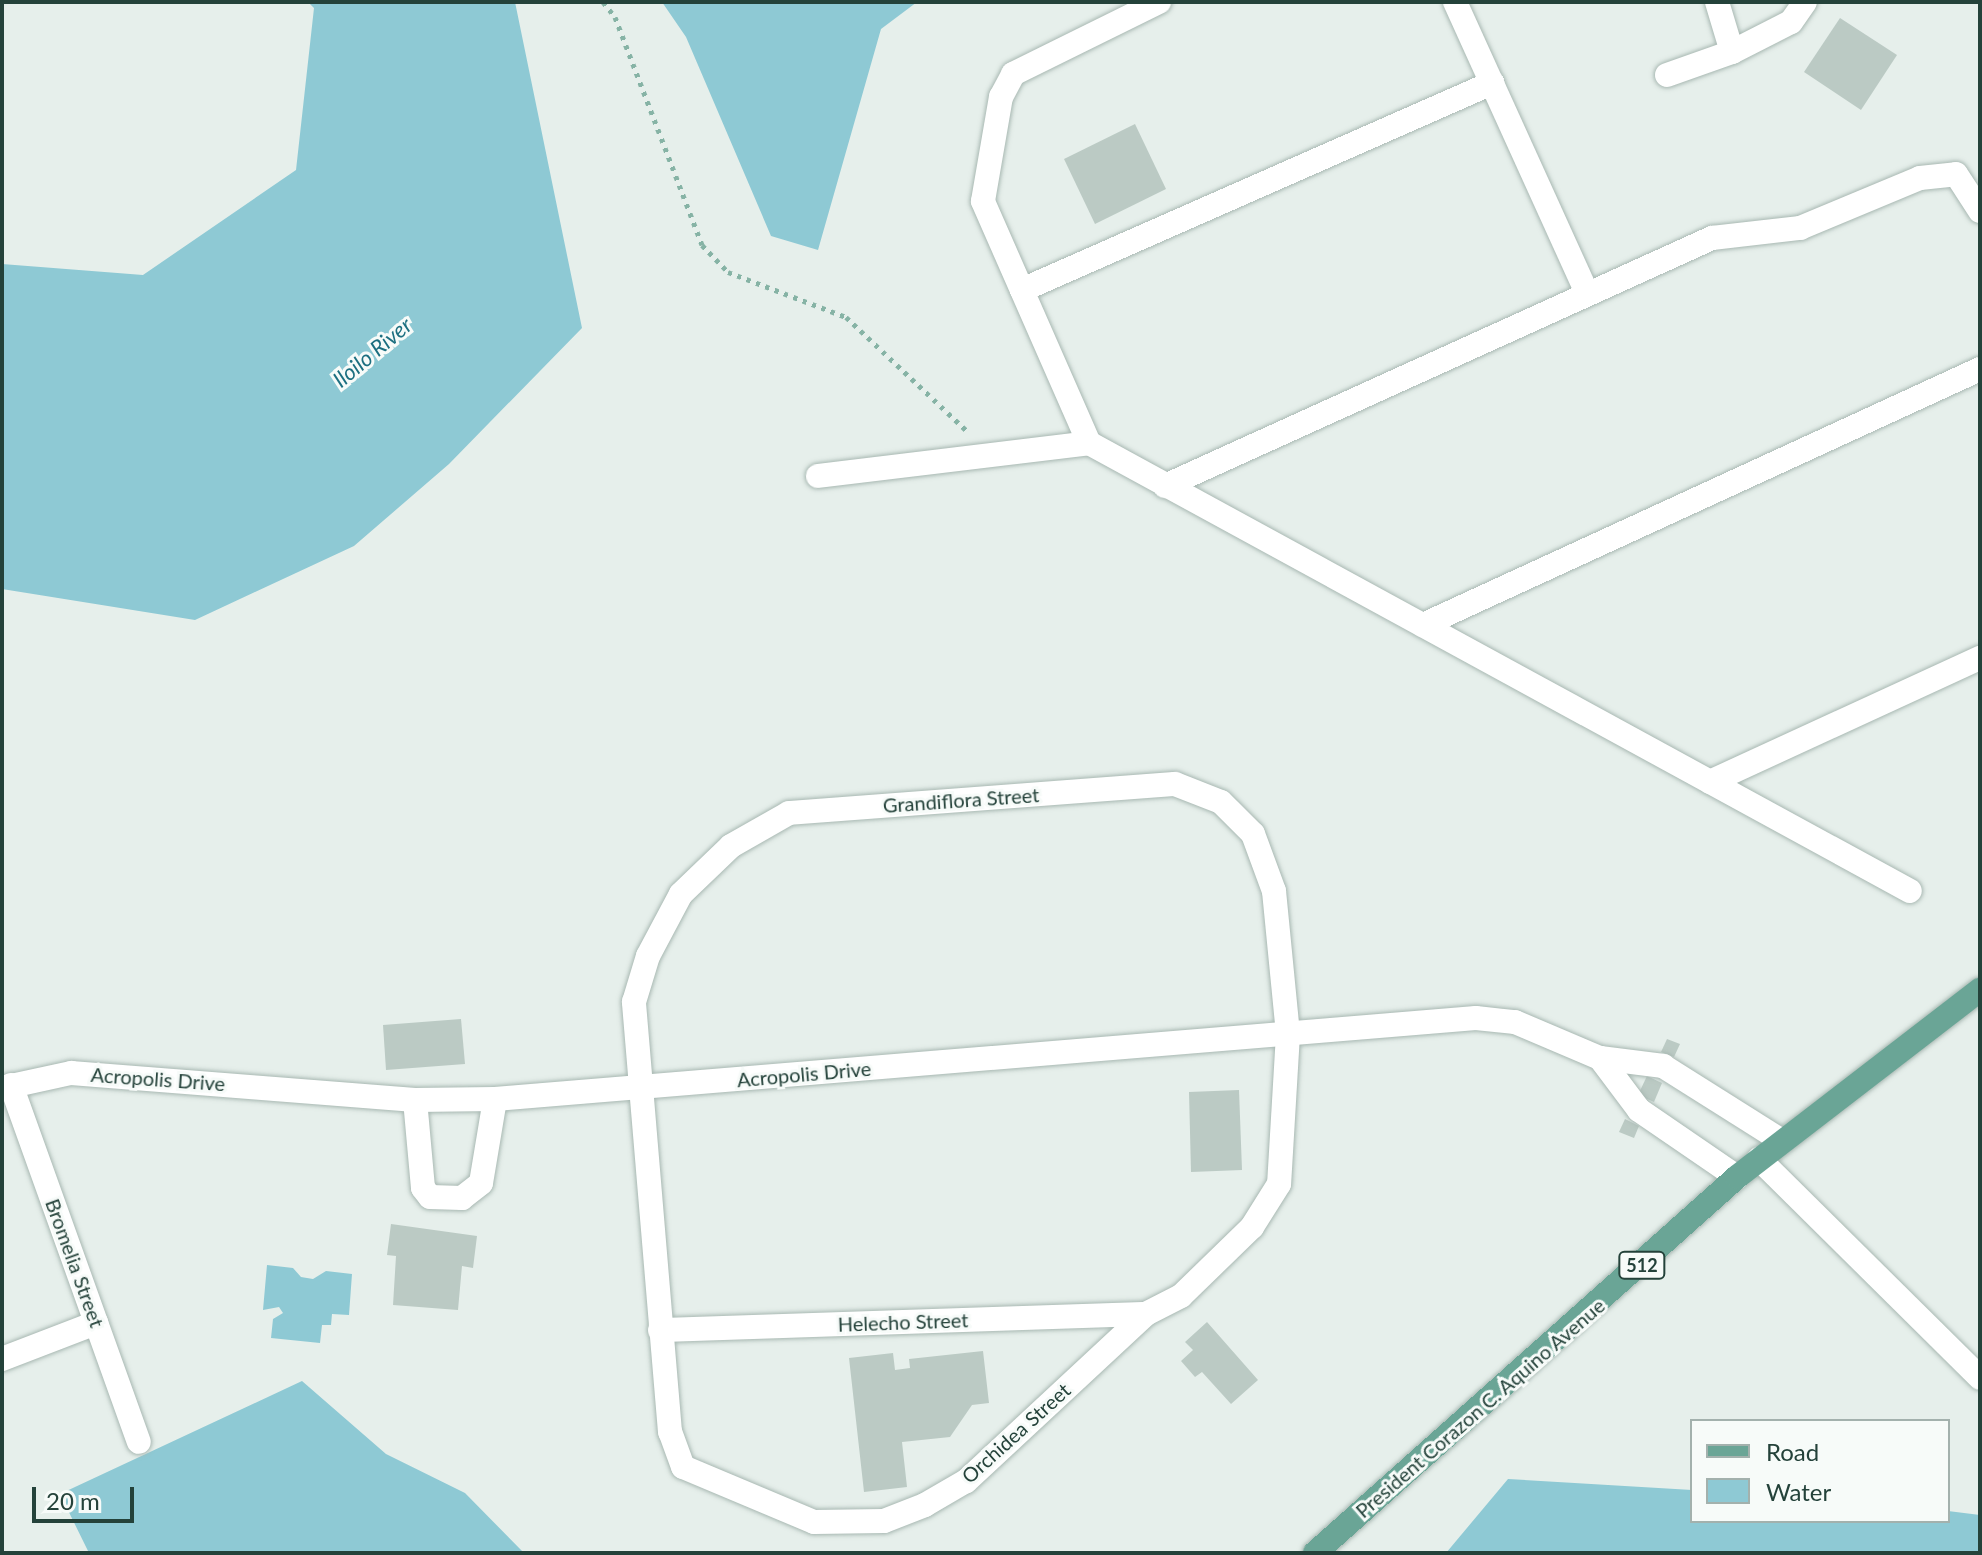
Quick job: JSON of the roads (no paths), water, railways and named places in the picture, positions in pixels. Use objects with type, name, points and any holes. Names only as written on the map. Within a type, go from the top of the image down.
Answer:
[{"type":"main road","name":"President Corazon C. Aquino Avenue","points":[[1315,1553],[1737,1177],[1980,990]]},
{"type":"street","points":[[1089,443],[983,201],[1001,97],[1013,74],[1031,61],[1159,2]]},
{"type":"street","points":[[1455,2],[1587,293]]},
{"type":"street","points":[[1717,2],[1732,52]]},
{"type":"street","points":[[1667,75],[1732,52],[1791,22],[1805,2]]},
{"type":"street","points":[[1022,290],[1492,83]]},
{"type":"street","points":[[1165,486],[1712,238],[1800,228],[1920,178],[1956,174],[1980,211]]},
{"type":"street","points":[[1423,625],[1980,369]]},
{"type":"street","points":[[818,476],[1089,443],[1910,891]]},
{"type":"street","points":[[1710,782],[1980,658]]},
{"type":"street","name":"Grandiflora Street","points":[[638,1088],[634,1002],[648,956],[681,894],[731,846],[789,813],[1175,784],[1221,802],[1253,834],[1274,891],[1288,1034]]},
{"type":"street","name":"Acropolis Drive","points":[[6,1086],[71,1073],[415,1100],[495,1099],[1476,1018],[1515,1022],[1600,1058],[1663,1066],[1782,1141]]},
{"type":"street","name":"Orchidea Street","points":[[638,1088],[670,1432],[683,1467],[814,1522],[884,1521],[966,1481],[1146,1314],[1181,1296],[1252,1227],[1279,1184],[1288,1034]]},
{"type":"street","points":[[1600,1058],[1639,1110],[1737,1177]]},
{"type":"street","name":"Bromelia Street","points":[[6,1086],[139,1442]]},
{"type":"street","points":[[415,1100],[423,1188],[430,1197],[462,1198],[481,1183],[495,1099]]},
{"type":"street","points":[[1759,1159],[1980,1378]]},
{"type":"street","name":"Helecho Street","points":[[660,1330],[1146,1314]]},
{"type":"street","points":[[2,1359],[96,1323]]},
{"type":"water","name":"Iloilo River","points":[[308,2],[515,2],[582,328],[449,464],[354,546],[195,620],[2,589],[2,264],[143,275],[296,170],[314,8]]},
{"type":"water","points":[[662,2],[917,2],[881,29],[818,250],[771,236],[686,37]]},
{"type":"water","points":[[267,1265],[293,1268],[301,1277],[313,1279],[326,1271],[352,1274],[349,1315],[332,1314],[331,1325],[322,1325],[320,1343],[271,1338],[273,1319],[283,1313],[279,1307],[263,1310]]},
{"type":"water","points":[[302,1381],[386,1454],[465,1493],[524,1553],[89,1553],[60,1494]]},
{"type":"water","points":[[1508,1479],[1690,1490],[1690,1523],[1950,1523],[1950,1511],[1980,1515],[1980,1553],[1446,1553]]}]
